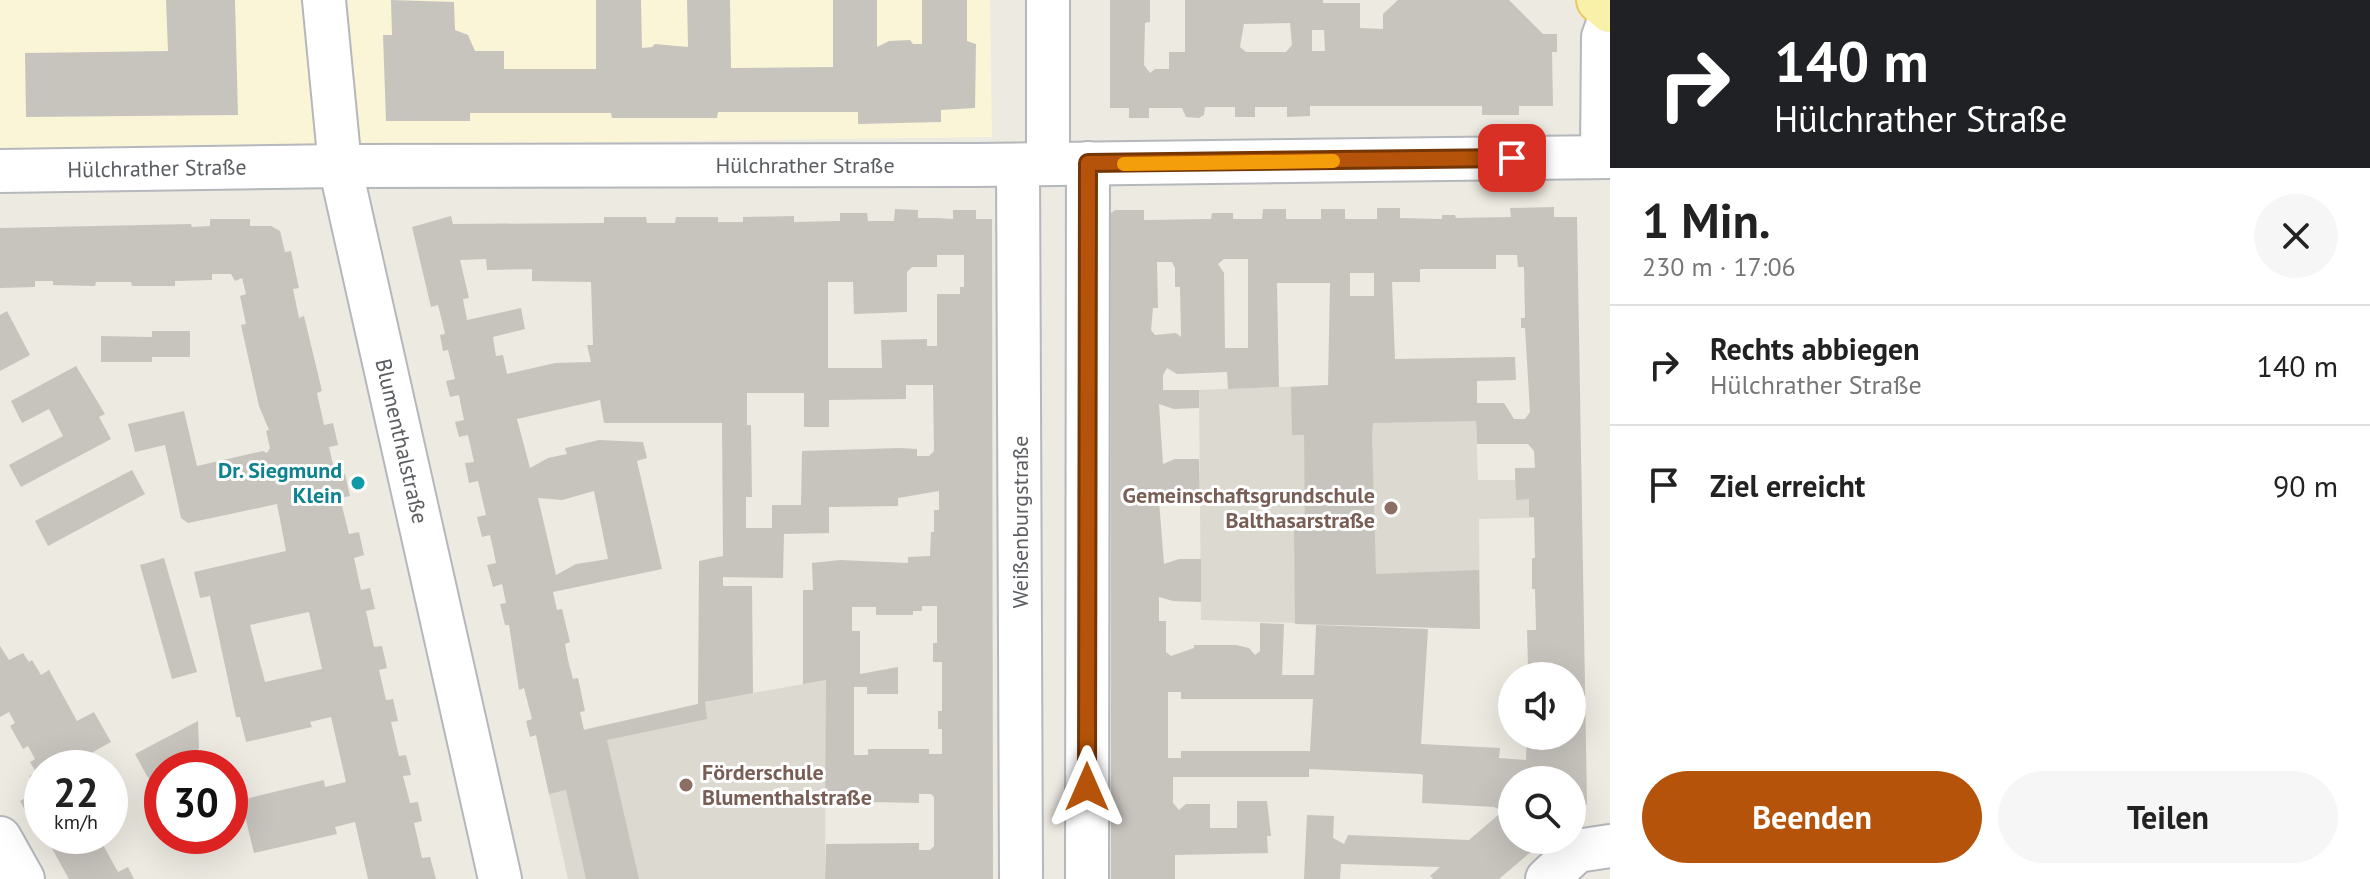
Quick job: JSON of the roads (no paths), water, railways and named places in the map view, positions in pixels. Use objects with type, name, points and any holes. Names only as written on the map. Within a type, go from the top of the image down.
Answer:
[{"type":"main road","points":[[1599,0],[1610,10]]},
{"type":"street","name":"Blumenthalstraße","points":[[324,0],[340,166],[500,879]]},
{"type":"street","name":"Weißenburgstraße","points":[[1048,0],[1051,164],[1087,879]]},
{"type":"street","points":[[1606,157],[1603,37],[1610,18]]},
{"type":"street","name":"Hülchrather Straße","points":[[0,171],[1606,157]]},
{"type":"street","name":"Weißenburgstraße","points":[[1021,879],[1051,164]]},
{"type":"street","points":[[0,838],[23,879]]},
{"type":"street","points":[[1547,879],[1577,851],[1610,846]]},
{"type":"place","name":"Dr. Siegmund Klein","points":[[358,483]]},
{"type":"place","name":"Gemeinschaftsgrundschule Balthasarstraße","points":[[1391,508]]},
{"type":"place","name":"Förderschule Blumenthalstraße","points":[[686,785]]}]
